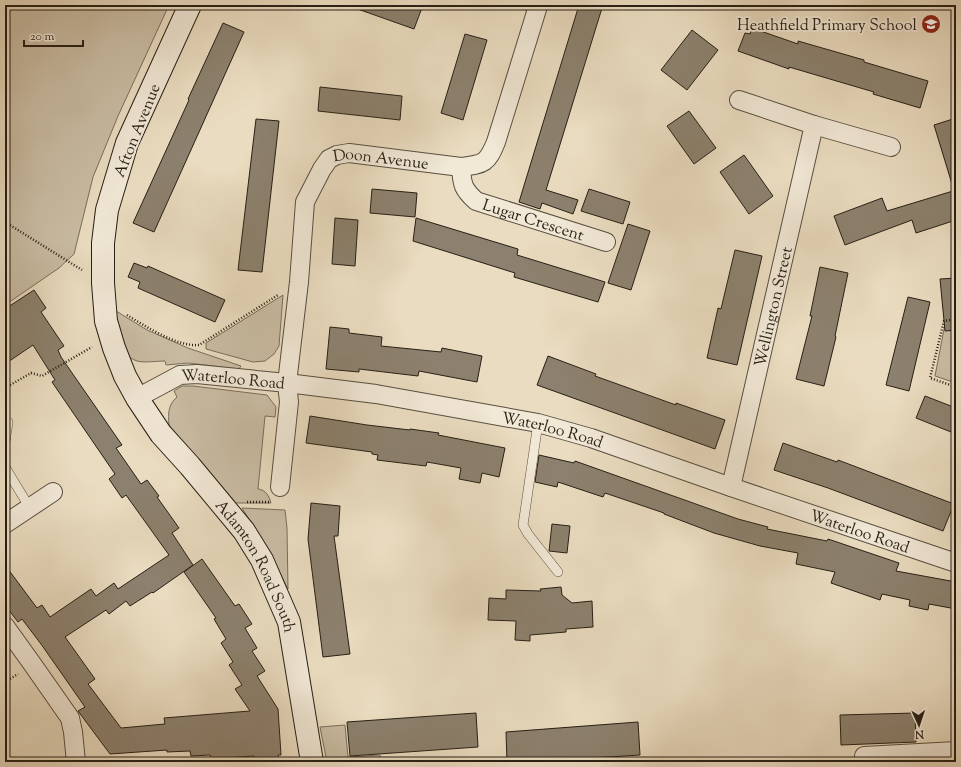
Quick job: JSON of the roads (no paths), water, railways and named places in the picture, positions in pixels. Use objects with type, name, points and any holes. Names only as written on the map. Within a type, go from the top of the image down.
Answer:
[{"type":"street","name":"Afton Avenue","points":[[138,398],[124,376],[106,321],[102,243],[107,210],[115,178],[127,143],[190,5]]},
{"type":"street","name":"Doon Avenue","points":[[280,488],[289,402],[287,382],[299,282],[305,202],[322,169],[329,159],[337,155],[349,153],[461,167],[479,164],[490,157],[496,142],[537,5]]},
{"type":"street","points":[[739,100],[814,125],[891,147]]},
{"type":"street","name":"Wellington Street","points":[[731,487],[814,125]]},
{"type":"street","name":"Lugar Crescent","points":[[461,167],[466,192],[476,201],[606,242]]},
{"type":"street","name":"Waterloo Road","points":[[138,398],[180,375],[197,374],[287,382],[376,394],[538,424],[591,438],[731,487],[956,562]]},
{"type":"street","name":"Adamton Road South","points":[[138,398],[161,434],[244,531],[270,576],[289,622],[312,762]]},
{"type":"street","points":[[5,524],[53,492]]},
{"type":"street","points":[[5,626],[70,718],[76,762]]},
{"type":"street","points":[[864,756],[956,751]]},
{"type":"lane","points":[[5,442],[8,422]]},
{"type":"lane","points":[[538,424],[523,525],[528,534],[558,572]]},
{"type":"lane","points":[[5,467],[30,508]]},
{"type":"place","name":"Heathfield Primary School","points":[[931,24]]}]
